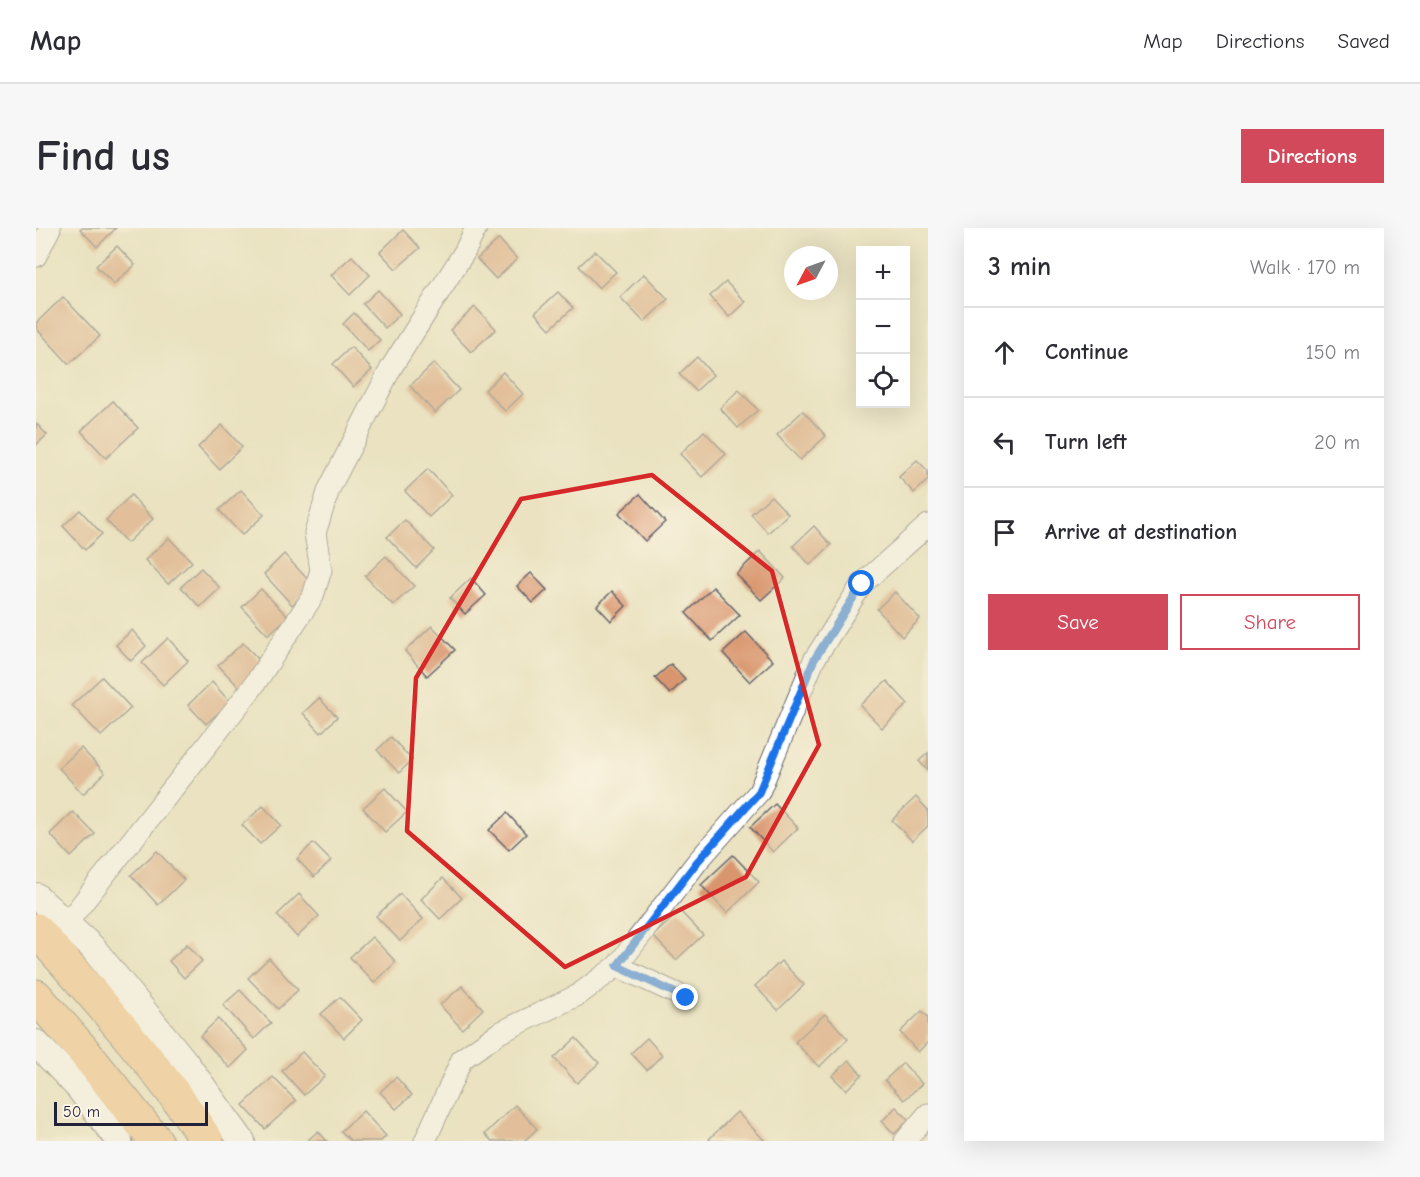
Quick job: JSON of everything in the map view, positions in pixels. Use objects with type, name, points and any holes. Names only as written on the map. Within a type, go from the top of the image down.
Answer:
[{"type":"highway","points":[[51,927],[114,1018],[182,1102],[207,1141]]},
{"type":"highway","points":[[36,996],[156,1141]]},
{"type":"street","points":[[51,927],[252,688],[313,596],[321,570],[315,533],[329,489],[391,368],[465,251],[476,228]]},
{"type":"street","points":[[36,256],[44,232]]},
{"type":"street","points":[[425,1141],[462,1059],[499,1033],[578,995],[617,966],[697,862],[759,792],[814,660],[862,584],[928,525]]},
{"type":"street","points":[[36,897],[51,927],[92,947],[185,1062],[243,1141]]},
{"type":"street","points":[[617,966],[686,998]]},
{"type":"street","points":[[36,1043],[78,1087],[119,1141]]},
{"type":"street","points":[[904,1141],[928,1114]]},
{"type":"highlighted area","points":[[652,475],[772,571],[819,745],[746,877],[565,967],[407,831],[416,678],[521,499]]},
{"type":"building","points":[[116,228],[97,247],[80,229]]},
{"type":"building","points":[[403,230],[420,248],[396,269],[380,252]]},
{"type":"building","points":[[499,239],[517,259],[496,279],[477,259]]},
{"type":"building","points":[[117,246],[135,265],[114,284],[96,266]]},
{"type":"building","points":[[595,251],[616,272],[599,288],[579,266]]},
{"type":"building","points":[[352,256],[370,275],[350,295],[331,275]]},
{"type":"building","points":[[644,274],[668,299],[644,322],[620,297]]},
{"type":"building","points":[[726,282],[745,302],[729,317],[710,296]]},
{"type":"building","points":[[378,290],[400,314],[385,328],[363,304]]},
{"type":"building","points":[[558,292],[573,308],[550,329],[535,313]]},
{"type":"building","points":[[63,297],[100,336],[69,364],[36,328],[36,323]]},
{"type":"building","points":[[475,307],[496,329],[471,352],[450,330]]},
{"type":"building","points":[[354,313],[380,340],[368,351],[343,324]]},
{"type":"building","points":[[351,347],[372,370],[353,387],[333,364]]},
{"type":"building","points":[[697,357],[713,375],[696,391],[679,374]]},
{"type":"building","points":[[434,363],[459,390],[435,413],[410,386]]},
{"type":"building","points":[[503,372],[523,394],[505,411],[485,390]]},
{"type":"building","points":[[739,390],[758,410],[738,428],[720,408]]},
{"type":"building","points":[[113,401],[138,428],[106,458],[81,431]]},
{"type":"building","points":[[803,411],[826,436],[800,460],[777,435]]},
{"type":"building","points":[[36,423],[47,435],[36,445]]},
{"type":"building","points":[[222,425],[242,447],[219,469],[198,447]]},
{"type":"building","points":[[704,431],[726,454],[702,477],[680,454]]},
{"type":"building","points":[[917,460],[928,471],[928,480],[914,493],[899,477]]},
{"type":"building","points":[[428,469],[452,495],[429,517],[405,491]]},
{"type":"building","points":[[241,490],[264,515],[242,535],[219,510]]},
{"type":"building","points":[[640,494],[665,522],[645,541],[619,513]]},
{"type":"building","points":[[131,495],[153,519],[127,543],[106,520]]},
{"type":"building","points":[[771,496],[788,514],[768,533],[751,514]]},
{"type":"building","points":[[80,510],[102,534],[85,550],[63,526]]},
{"type":"building","points":[[405,520],[434,550],[416,568],[387,537]]},
{"type":"building","points":[[814,526],[831,545],[810,565],[793,546]]},
{"type":"building","points":[[169,538],[192,562],[168,584],[145,560]]},
{"type":"building","points":[[760,551],[785,578],[761,600],[736,574]]},
{"type":"building","points":[[284,554],[313,585],[292,605],[264,574]]},
{"type":"building","points":[[386,556],[414,586],[393,605],[365,576]]},
{"type":"building","points":[[201,568],[220,588],[200,607],[181,587]]},
{"type":"building","points":[[531,573],[547,590],[533,603],[517,586]]},
{"type":"building","points":[[471,578],[486,595],[465,614],[450,598]]},
{"type":"building","points":[[713,587],[740,615],[712,641],[686,613]]},
{"type":"building","points":[[261,589],[288,617],[268,635],[242,607]]},
{"type":"building","points":[[612,591],[626,606],[611,621],[597,606]]},
{"type":"building","points":[[895,592],[920,619],[902,637],[877,609]]},
{"type":"building","points":[[432,626],[455,650],[427,676],[405,651]]},
{"type":"building","points":[[132,630],[146,646],[131,661],[116,645]]},
{"type":"building","points":[[746,632],[773,661],[750,682],[723,653]]},
{"type":"building","points":[[168,638],[188,661],[163,685],[142,663]]},
{"type":"building","points":[[243,643],[263,664],[239,687],[218,665]]},
{"type":"building","points":[[671,664],[685,679],[670,694],[655,678]]},
{"type":"building","points":[[102,677],[131,708],[101,736],[72,705]]},
{"type":"building","points":[[887,681],[908,704],[882,728],[860,705]]},
{"type":"building","points":[[212,682],[230,702],[206,724],[188,705]]},
{"type":"building","points":[[319,698],[337,717],[321,733],[303,713]]},
{"type":"building","points":[[391,737],[412,760],[399,773],[377,750]]},
{"type":"building","points":[[81,748],[105,773],[83,794],[59,768]]},
{"type":"building","points":[[928,753],[928,771],[919,761]]},
{"type":"building","points":[[385,788],[407,812],[385,832],[363,808]]},
{"type":"building","points":[[916,797],[928,810],[928,826],[912,841],[892,820]]},
{"type":"building","points":[[775,804],[798,828],[773,852],[750,827]]},
{"type":"building","points":[[263,806],[281,825],[260,844],[242,825]]},
{"type":"building","points":[[73,812],[95,834],[71,857],[50,834]]},
{"type":"building","points":[[507,813],[526,834],[509,850],[489,830]]},
{"type":"building","points":[[313,843],[331,861],[314,877],[297,859]]},
{"type":"building","points":[[157,851],[184,880],[158,905],[131,875]]},
{"type":"building","points":[[733,855],[759,882],[727,913],[701,885]]},
{"type":"building","points":[[443,878],[462,898],[440,919],[421,899]]},
{"type":"building","points":[[299,894],[319,916],[297,937],[277,915]]},
{"type":"building","points":[[400,894],[423,919],[400,941],[376,916]]},
{"type":"building","points":[[680,911],[703,935],[676,960],[653,936]]},
{"type":"building","points":[[372,937],[396,962],[374,983],[350,957]]},
{"type":"building","points":[[187,944],[202,961],[184,978],[169,961]]},
{"type":"building","points":[[269,958],[298,990],[278,1009],[248,978]]},
{"type":"building","points":[[781,961],[804,985],[778,1010],[755,986]]},
{"type":"building","points":[[462,986],[483,1009],[462,1029],[440,1005]]},
{"type":"building","points":[[240,990],[271,1023],[254,1039],[223,1005]]},
{"type":"building","points":[[340,997],[362,1020],[344,1038],[321,1014]]},
{"type":"building","points":[[922,1011],[928,1017],[928,1042],[918,1052],[900,1032]]},
{"type":"building","points":[[825,1014],[848,1039],[819,1067],[795,1042]]},
{"type":"building","points":[[218,1019],[248,1050],[230,1068],[200,1036]]},
{"type":"building","points":[[576,1038],[599,1063],[577,1083],[554,1058]]},
{"type":"building","points":[[647,1038],[662,1055],[647,1070],[631,1053]]},
{"type":"building","points":[[302,1052],[325,1076],[304,1095],[282,1071]]},
{"type":"building","points":[[849,1060],[862,1075],[846,1090],[832,1076]]},
{"type":"building","points":[[903,1063],[922,1084],[904,1100],[885,1080]]},
{"type":"building","points":[[273,1077],[296,1101],[265,1129],[243,1105]]},
{"type":"building","points":[[396,1077],[412,1095],[396,1109],[380,1092]]},
{"type":"building","points":[[515,1105],[537,1129],[524,1141],[492,1141],[485,1134]]},
{"type":"building","points":[[896,1107],[909,1120],[894,1134],[882,1121]]},
{"type":"building","points":[[363,1111],[386,1136],[381,1141],[351,1141],[341,1131]]},
{"type":"building","points":[[737,1112],[765,1141],[711,1141],[709,1139]]},
{"type":"building","points":[[318,1131],[327,1141],[307,1141]]},
{"type":"route","points":[[686,998],[617,966],[697,862],[759,792],[814,660],[862,584]]}]
